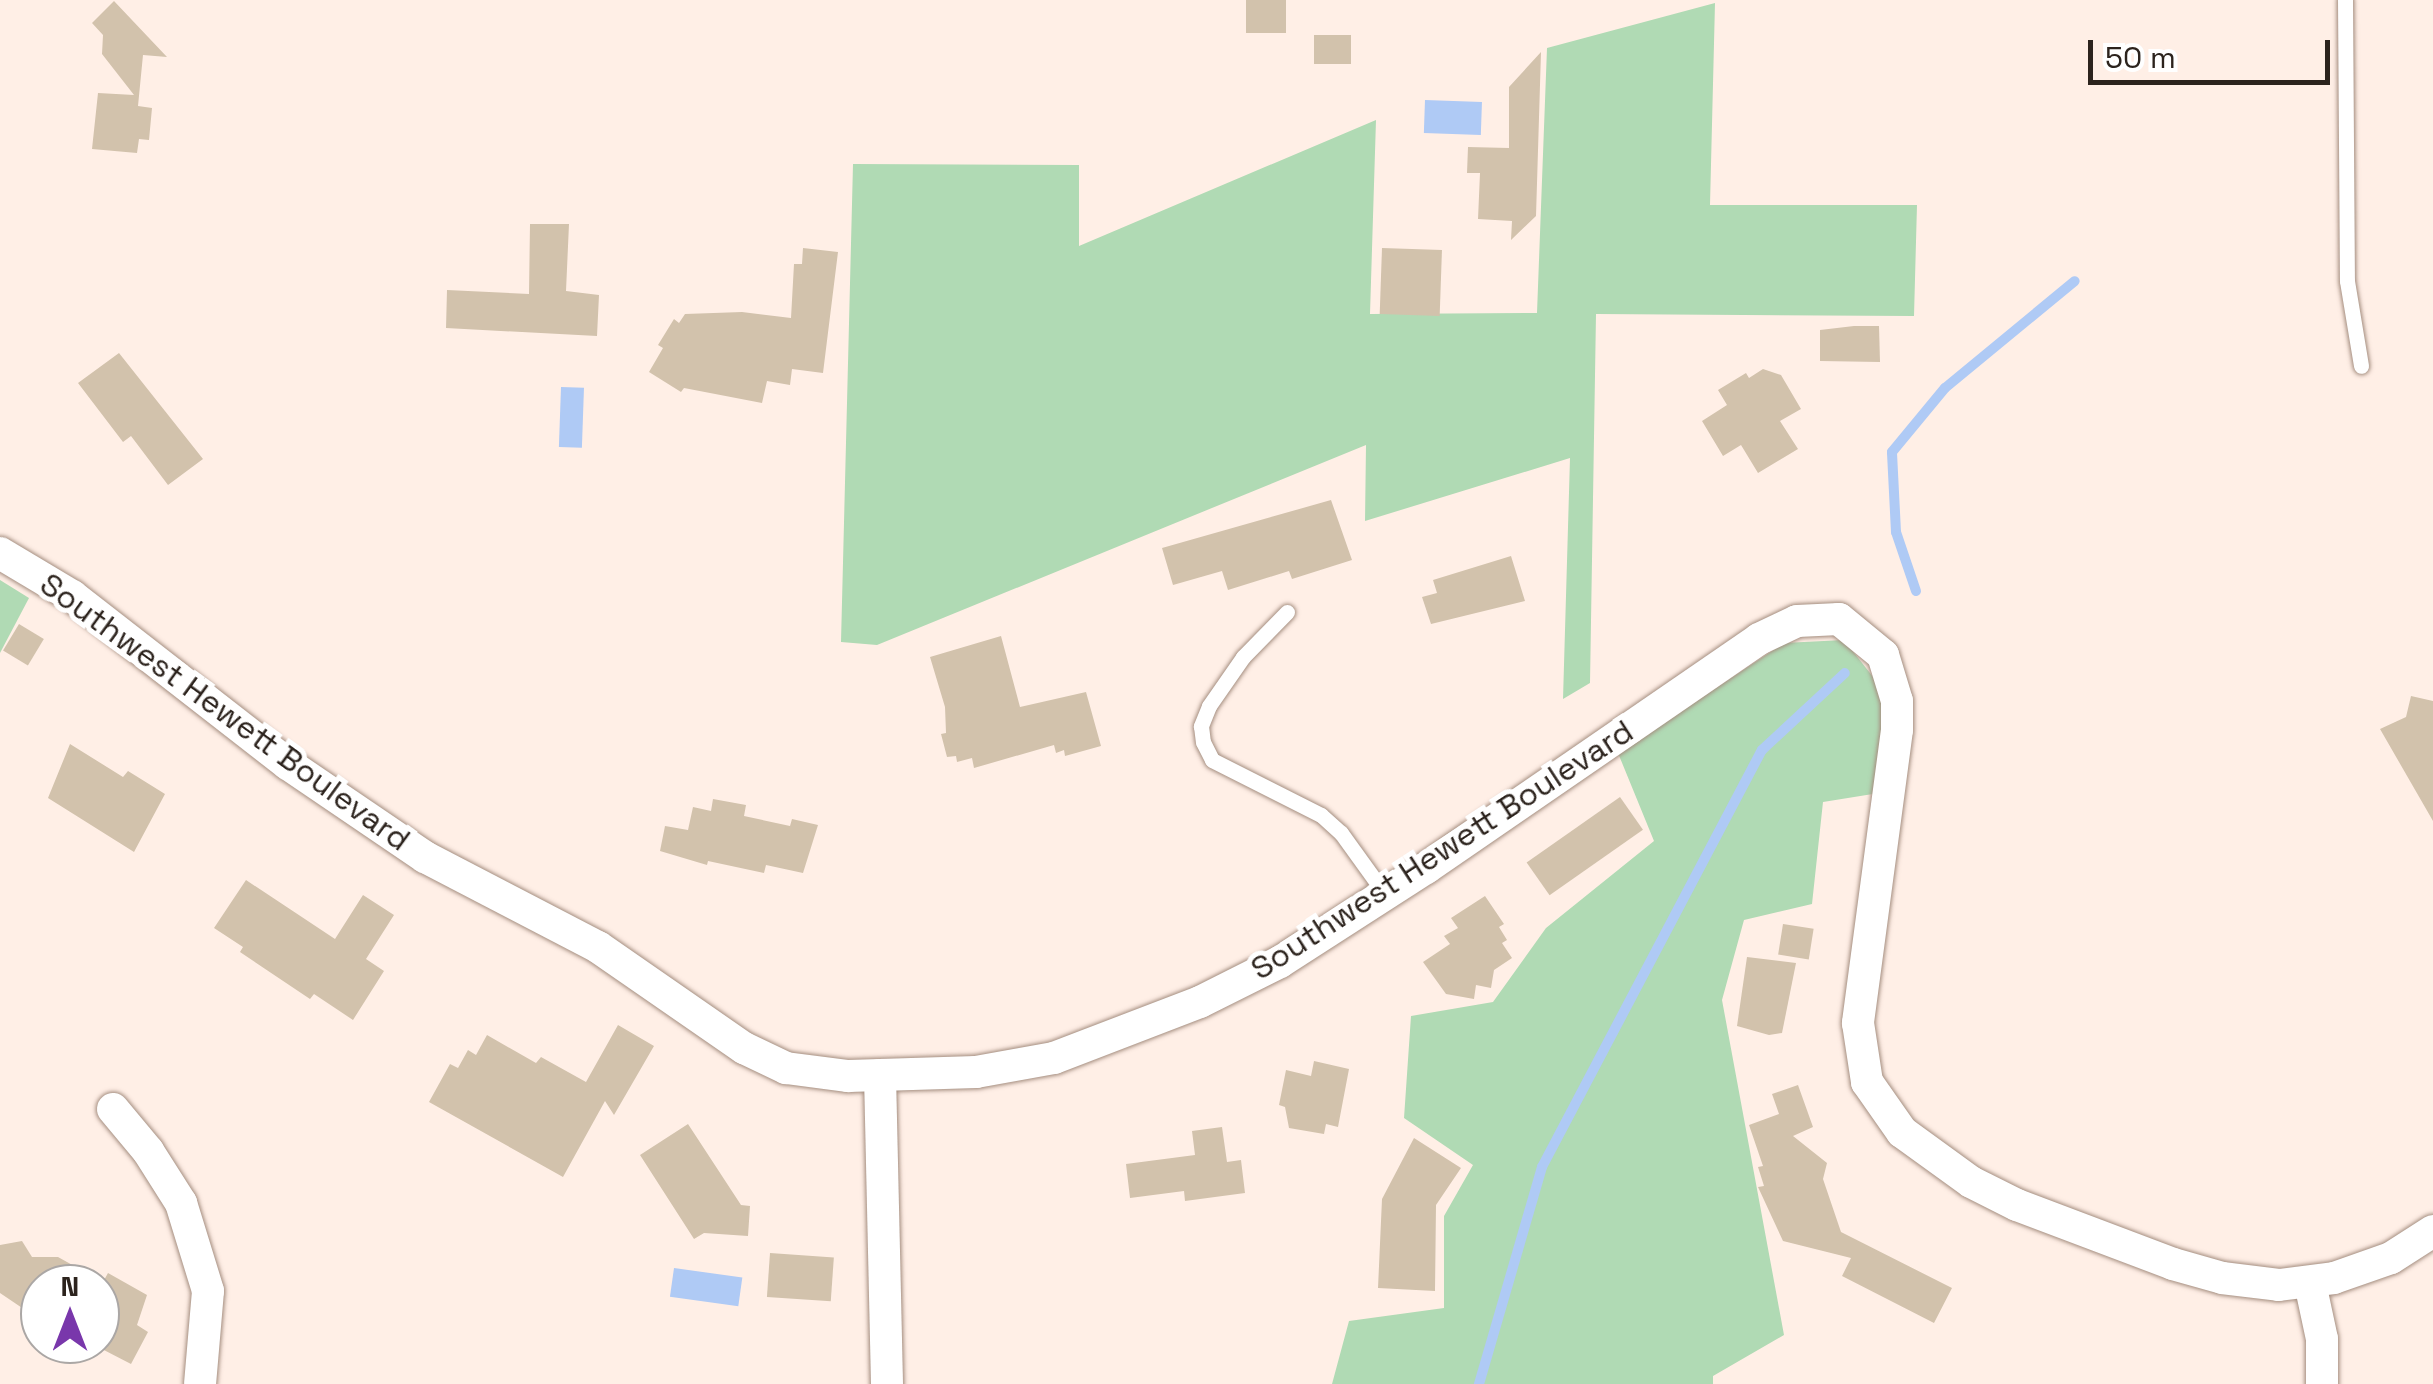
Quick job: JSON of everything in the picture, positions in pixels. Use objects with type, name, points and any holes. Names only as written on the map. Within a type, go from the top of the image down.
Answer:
[{"type":"street","name":"Southwest Hewett Boulevard","points":[[0,553],[72,596],[288,764],[411,847],[598,946],[744,1048],[786,1068],[812,1074],[998,1069],[1105,1042],[1200,1002],[1280,962],[1385,894],[1759,638],[1797,621],[1839,619],[1884,655],[1897,702],[1898,730],[1859,998],[1862,1064],[1877,1101],[1918,1147],[1971,1182],[2017,1204],[2206,1273],[2255,1284],[2310,1283],[2391,1258],[2433,1230]]},
{"type":"street","points":[[880,1075],[887,1384]]},
{"type":"street","points":[[113,1109],[148,1151],[181,1204],[208,1290],[200,1384]]},
{"type":"street","points":[[2310,1283],[2322,1340],[2322,1384]]},
{"type":"lane","points":[[2345,0],[2347,281],[2361,366]]},
{"type":"lane","points":[[1287,612],[1243,657],[1209,706],[1201,726],[1203,742],[1212,760],[1302,802],[1331,824],[1385,894]]},
{"type":"green space","points":[[1715,3],[1710,205],[1917,205],[1914,316],[1596,314],[1590,683],[1563,699],[1570,458],[1365,521],[1366,445],[877,645],[841,642],[853,164],[1079,165],[1079,246],[1376,120],[1370,314],[1537,313],[1547,48]]},
{"type":"green space","points":[[0,580],[29,598],[0,653]]},
{"type":"green space","points":[[1844,640],[1888,696],[1879,793],[1823,802],[1812,904],[1744,920],[1722,1000],[1784,1335],[1713,1376],[1713,1384],[1332,1384],[1349,1321],[1444,1308],[1444,1216],[1473,1165],[1404,1118],[1411,1016],[1493,1002],[1546,928],[1654,841],[1618,753],[1784,643]]},
{"type":"water","points":[[1425,100],[1482,102],[1481,135],[1424,133]]},
{"type":"water","points":[[561,387],[584,388],[582,448],[559,447]]},
{"type":"water","points":[[674,1268],[742,1278],[738,1306],[670,1297]]},
{"type":"building","points":[[1246,0],[1286,0],[1286,33],[1246,33]]},
{"type":"building","points":[[114,1],[167,57],[143,55],[138,106],[152,108],[149,140],[139,139],[137,153],[92,149],[98,93],[134,95],[102,54],[103,35],[92,23]]},
{"type":"building","points":[[1314,35],[1351,35],[1351,64],[1314,64]]},
{"type":"building","points":[[1541,52],[1536,216],[1511,240],[1512,221],[1478,219],[1480,173],[1467,173],[1468,147],[1509,148],[1509,87]]},
{"type":"building","points":[[530,224],[569,224],[566,291],[599,295],[597,336],[446,328],[447,290],[529,294]]},
{"type":"building","points":[[803,248],[838,252],[823,373],[792,369],[790,385],[767,381],[762,403],[684,388],[681,392],[649,372],[663,348],[658,345],[674,319],[679,323],[685,314],[742,312],[791,318],[794,264],[802,264]]},
{"type":"building","points":[[1382,248],[1442,250],[1440,316],[1380,314]]},
{"type":"building","points":[[1879,326],[1880,362],[1820,361],[1820,330]]},
{"type":"building","points":[[119,353],[203,459],[168,485],[131,436],[123,442],[78,383]]},
{"type":"building","points":[[1763,369],[1781,375],[1801,409],[1780,421],[1798,449],[1758,473],[1741,445],[1723,456],[1702,421],[1727,405],[1718,390],[1746,373],[1749,378]]},
{"type":"building","points":[[1331,500],[1352,560],[1292,579],[1289,571],[1228,590],[1222,571],[1173,585],[1162,548]]},
{"type":"building","points":[[1511,556],[1525,601],[1431,624],[1422,597],[1437,593],[1433,580]]},
{"type":"building","points":[[19,624],[44,639],[28,666],[3,651]]},
{"type":"building","points":[[1001,636],[1020,707],[1086,692],[1101,746],[1065,756],[1064,750],[1056,753],[1054,745],[974,768],[972,758],[957,762],[956,756],[947,757],[941,734],[946,733],[945,707],[930,657]]},
{"type":"building","points":[[2411,696],[2433,701],[2433,821],[2380,729],[2406,717]]},
{"type":"building","points":[[70,744],[123,777],[128,771],[165,794],[134,852],[48,798]]},
{"type":"building","points":[[1620,797],[1643,830],[1550,895],[1527,862]]},
{"type":"building","points":[[713,799],[746,805],[744,816],[790,826],[792,819],[818,825],[803,873],[766,865],[764,873],[708,861],[707,865],[660,851],[665,826],[688,830],[693,807],[711,811]]},
{"type":"building","points":[[246,880],[335,939],[363,895],[394,915],[366,959],[384,971],[353,1020],[314,994],[310,999],[240,952],[243,947],[214,928]]},
{"type":"building","points":[[1485,896],[1504,924],[1499,927],[1507,940],[1502,943],[1512,958],[1494,970],[1491,988],[1476,985],[1474,999],[1446,994],[1423,962],[1450,944],[1444,936],[1458,928],[1451,918]]},
{"type":"building","points":[[1783,924],[1814,929],[1809,959],[1778,955]]},
{"type":"building","points":[[1747,957],[1796,963],[1782,1033],[1769,1035],[1737,1026]]},
{"type":"building","points":[[618,1025],[654,1046],[614,1115],[605,1101],[563,1177],[429,1102],[450,1064],[458,1068],[468,1050],[476,1055],[487,1035],[536,1063],[541,1057],[586,1082]]},
{"type":"building","points":[[1314,1061],[1349,1069],[1338,1127],[1326,1124],[1324,1134],[1289,1128],[1285,1107],[1279,1105],[1286,1070],[1311,1076]]},
{"type":"building","points":[[1798,1085],[1813,1127],[1793,1136],[1827,1163],[1823,1179],[1841,1232],[1952,1288],[1934,1323],[1842,1276],[1851,1258],[1783,1241],[1758,1187],[1764,1186],[1758,1167],[1763,1166],[1749,1125],[1779,1114],[1772,1094]]},
{"type":"building","points":[[688,1124],[741,1205],[750,1206],[748,1236],[704,1233],[694,1239],[640,1155]]},
{"type":"building","points":[[1222,1127],[1227,1162],[1241,1160],[1245,1193],[1185,1201],[1184,1191],[1130,1198],[1126,1164],[1195,1155],[1192,1131]]},
{"type":"building","points":[[1414,1138],[1461,1168],[1436,1205],[1435,1291],[1378,1288],[1382,1199]]},
{"type":"building","points":[[22,1241],[32,1257],[58,1257],[71,1264],[20,1264],[20,1306],[0,1293],[0,1245]]},
{"type":"building","points":[[770,1253],[834,1257],[831,1301],[767,1297]]},
{"type":"building","points":[[120,1280],[147,1295],[137,1325],[148,1332],[131,1364],[120,1358]]},
{"type":"waterway","points":[[1916,591],[1896,532],[1892,452],[1945,388],[2075,281]]},
{"type":"waterway","points":[[1479,1384],[1542,1167],[1762,750],[1845,673]]}]
